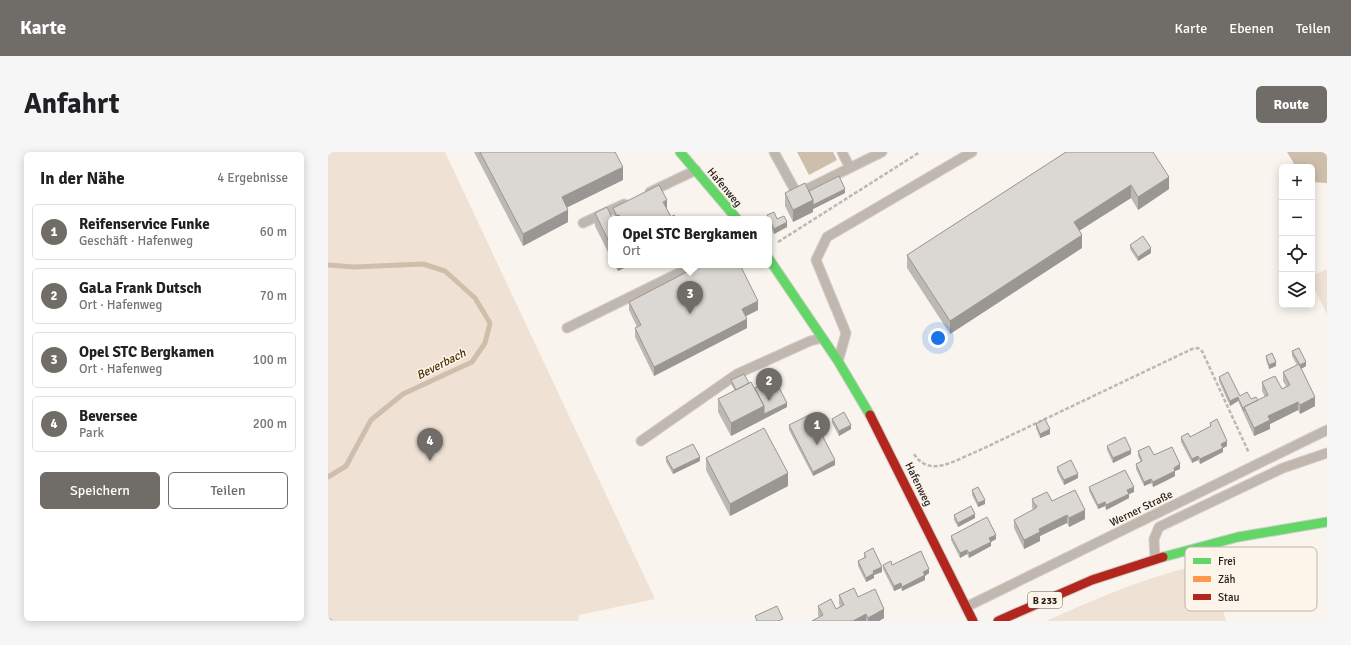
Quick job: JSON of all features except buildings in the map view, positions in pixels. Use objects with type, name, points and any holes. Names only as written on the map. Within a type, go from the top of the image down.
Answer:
[{"type":"street","name":"Hafenweg","points":[[684,153],[696,170],[734,216]]},
{"type":"street","name":"Hafenweg","points":[[772,263],[838,361],[874,421],[973,621]]},
{"type":"street","name":"B 233","points":[[1200,547],[1238,537],[1327,522]]},
{"type":"street","name":"B 233","points":[[998,621],[1092,580],[1155,559],[1185,551]]},
{"type":"lane","points":[[774,152],[797,194],[882,152]]},
{"type":"lane","points":[[842,152],[850,168]]},
{"type":"lane","points":[[838,361],[846,333],[816,260],[827,237],[972,152]]},
{"type":"lane","points":[[583,223],[696,170]]},
{"type":"lane","points":[[567,328],[689,268]]},
{"type":"lane","points":[[641,441],[737,374],[810,341],[822,338]]},
{"type":"lane","name":"Werner Straße","points":[[966,607],[1327,430]]},
{"type":"lane","points":[[1155,559],[1154,539],[1159,527],[1283,468],[1327,453]]},
{"type":"path","points":[[776,244],[920,152]]},
{"type":"path","points":[[946,464],[978,451],[1192,349],[1198,348],[1202,351],[1254,466]]},
{"type":"shaded area","points":[[328,152],[445,152],[655,599],[579,615],[578,621],[328,621]]},
{"type":"shaded area","points":[[797,152],[833,152],[837,160],[809,175]]},
{"type":"shaded area","points":[[1287,152],[1327,152],[1327,183],[1315,182],[1315,164],[1294,164]]},
{"type":"shaded area","points":[[1327,269],[1327,315],[1315,289],[1315,275]]},
{"type":"shaded area","points":[[1185,569],[1185,611],[1223,611],[1226,621],[1046,621],[1135,584]]},
{"type":"waterway","name":"Beverbach","points":[[328,265],[354,267],[423,264],[445,271],[475,298],[490,323],[485,343],[472,362],[403,394],[371,420],[346,466],[328,477]]},
{"type":"traffic: fast","points":[[680,152],[734,216]]},
{"type":"traffic: fast","points":[[772,263],[838,361],[870,415]]},
{"type":"traffic: fast","points":[[1200,547],[1238,537],[1327,522]]},
{"type":"traffic: fast","points":[[1163,557],[1185,551]]},
{"type":"traffic: jam","points":[[870,415],[973,621]]},
{"type":"traffic: jam","points":[[998,621],[1092,580],[1163,557]]},
{"type":"place","name":"Opel STC Bergkamen","points":[[690,314]]},
{"type":"place","name":"GaLa Frank Dutsch","points":[[769,401]]},
{"type":"place","name":"Reifenservice Funke","points":[[817,445]]},
{"type":"place","name":"Beversee","points":[[430,461]]}]
